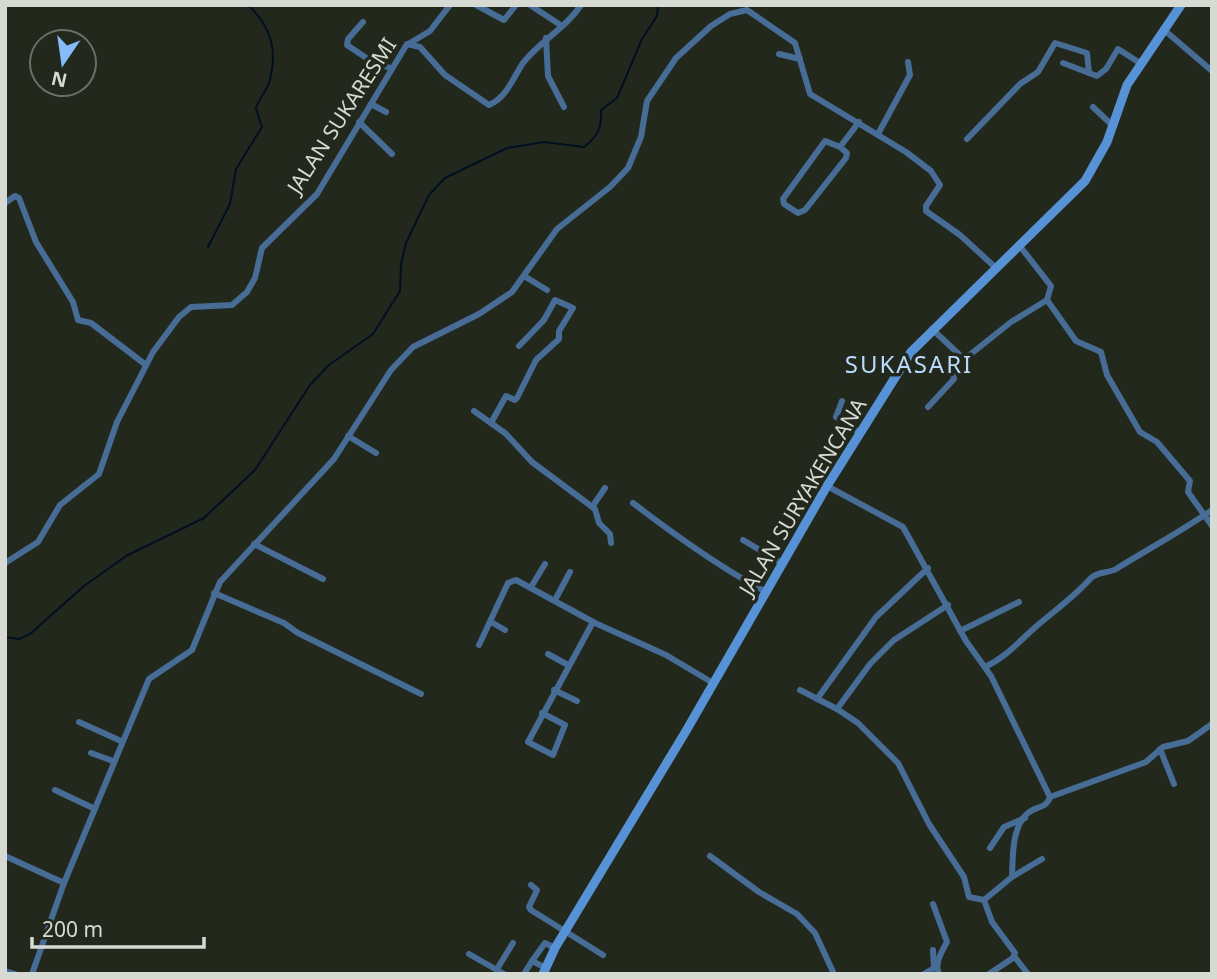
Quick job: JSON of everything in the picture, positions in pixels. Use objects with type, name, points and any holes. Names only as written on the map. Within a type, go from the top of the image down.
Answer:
[{"type":"street","points":[[411,43],[430,31],[450,5]]},
{"type":"street","points":[[476,5],[504,20],[516,5]]},
{"type":"street","points":[[530,5],[562,26]]},
{"type":"street","name":"JALAN SUKARESMI","points":[[5,564],[38,542],[60,505],[99,474],[117,422],[159,341],[191,307],[226,306],[240,300],[251,286],[262,248],[317,194],[390,68],[411,43],[420,47],[457,85],[489,105],[508,88],[522,65],[546,38],[562,26],[581,5]]},
{"type":"street","name":"JALAN SURYAKENCANA","points":[[545,971],[555,948],[827,486],[911,352],[1085,181],[1113,125],[1124,90],[1181,5]]},
{"type":"street","points":[[32,974],[64,883],[149,679],[192,650],[201,633],[214,593],[254,544],[334,459],[380,384],[408,351],[499,302],[524,276],[557,229],[617,181],[628,168],[641,137],[647,101],[677,58],[711,26],[730,14],[748,8],[794,42],[812,96],[918,160],[939,180],[939,189],[925,207],[928,214],[960,235],[996,268]]},
{"type":"street","points":[[363,22],[348,39],[347,45],[368,59],[390,68]]},
{"type":"street","points":[[1163,29],[1212,71]]},
{"type":"street","points":[[546,38],[548,76],[565,107]]},
{"type":"street","points":[[967,139],[1020,84],[1038,72],[1055,43],[1087,53],[1089,73]]},
{"type":"street","points":[[1063,64],[1101,74],[1118,49],[1140,63]]},
{"type":"street","points":[[779,54],[800,59]]},
{"type":"street","points":[[878,134],[909,75],[908,62]]},
{"type":"street","points":[[371,104],[386,112]]},
{"type":"street","points":[[1093,107],[1113,125]]},
{"type":"street","points":[[359,122],[392,154]]},
{"type":"street","points":[[840,147],[859,122]]},
{"type":"street","points":[[825,141],[840,147],[846,152],[846,158],[805,210],[798,213],[784,204],[783,199],[825,141]]},
{"type":"street","points":[[5,202],[15,196],[19,198],[36,242],[73,302],[78,320],[92,323],[146,365]]},
{"type":"street","points":[[928,407],[954,379],[952,369],[1011,322],[1047,300],[1051,286],[1019,245]]},
{"type":"street","points":[[524,276],[547,290]]},
{"type":"street","points":[[491,423],[506,396],[515,400],[517,398],[536,360],[559,339],[559,329],[573,308],[555,300],[544,320],[519,346]]},
{"type":"street","points":[[1047,300],[1076,341],[1101,352],[1107,375],[1140,432],[1157,442],[1190,481],[1188,492],[1212,526]]},
{"type":"street","points":[[932,329],[964,359]]},
{"type":"street","points":[[842,401],[835,417],[860,433]]},
{"type":"street","points":[[474,411],[491,423],[531,462],[592,507],[599,523],[610,534],[611,544]]},
{"type":"street","points":[[348,436],[376,453]]},
{"type":"street","points":[[827,486],[900,524],[928,568],[960,631],[985,667],[1050,797]]},
{"type":"street","points":[[592,507],[605,488]]},
{"type":"street","points":[[634,503],[680,541],[705,552],[732,575],[766,592]]},
{"type":"street","points":[[985,667],[1011,652],[1038,625],[1086,587],[1093,577],[1111,572],[1138,554],[1152,550],[1212,510]]},
{"type":"street","points":[[743,540],[783,564]]},
{"type":"street","points":[[254,544],[323,579]]},
{"type":"street","points":[[531,587],[545,564]]},
{"type":"street","points":[[817,699],[876,617],[928,568]]},
{"type":"street","points":[[555,600],[570,572]]},
{"type":"street","points":[[480,645],[512,580],[531,587],[593,622],[666,655],[713,683]]},
{"type":"street","points":[[214,593],[284,623],[298,633],[421,694]]},
{"type":"street","points":[[960,631],[1019,603]]},
{"type":"street","points":[[837,709],[870,664],[894,640],[948,605]]},
{"type":"street","points":[[491,622],[505,630]]},
{"type":"street","points":[[542,713],[565,725],[553,755],[528,744],[542,713],[554,690],[593,622]]},
{"type":"street","points":[[548,654],[568,665]]},
{"type":"street","points":[[554,690],[577,701]]},
{"type":"street","points":[[800,690],[858,723],[898,763],[929,824],[964,877],[969,897],[984,900]]},
{"type":"street","points":[[79,722],[121,741]]},
{"type":"street","points":[[1012,877],[1013,850],[1025,818],[1030,812],[1045,805],[1050,797],[1146,762],[1160,749],[1188,741],[1212,724]]},
{"type":"street","points":[[1160,749],[1174,784]]},
{"type":"street","points":[[92,753],[113,761]]},
{"type":"street","points":[[55,790],[95,809]]},
{"type":"street","points":[[990,848],[1004,827],[1025,818]]},
{"type":"street","points":[[5,856],[64,883]]},
{"type":"street","points":[[710,856],[758,892],[797,914],[815,933],[834,974]]},
{"type":"street","points":[[984,900],[1012,877],[1042,859]]},
{"type":"street","points":[[531,885],[537,890],[529,907],[603,955]]},
{"type":"street","points":[[984,900],[992,922],[1014,949],[1014,956],[1028,974]]},
{"type":"street","points":[[933,904],[947,942],[940,952],[939,974]]},
{"type":"street","points":[[497,969],[513,943]]},
{"type":"street","points":[[524,974],[545,943],[555,948]]},
{"type":"street","points":[[924,974],[934,968],[933,950]]},
{"type":"street","points":[[469,954],[504,974]]},
{"type":"street","points":[[989,974],[1014,956]]},
{"type":"street","points":[[532,961],[545,971]]},
{"type":"street","points":[[5,971],[15,974]]},
{"type":"waterway","points":[[208,247],[230,204],[236,169],[262,127],[256,109],[272,72],[273,50],[268,31],[248,5]]},
{"type":"waterway","points":[[5,637],[19,639],[30,634],[84,586],[126,556],[204,518],[255,470],[310,385],[329,365],[373,334],[400,291],[401,264],[406,243],[429,195],[445,178],[507,148],[544,142],[584,147],[598,131],[601,110],[617,98],[642,39],[657,16],[658,5]]},
{"type":"district","name":"SUKASARI","points":[[909,365]]}]
